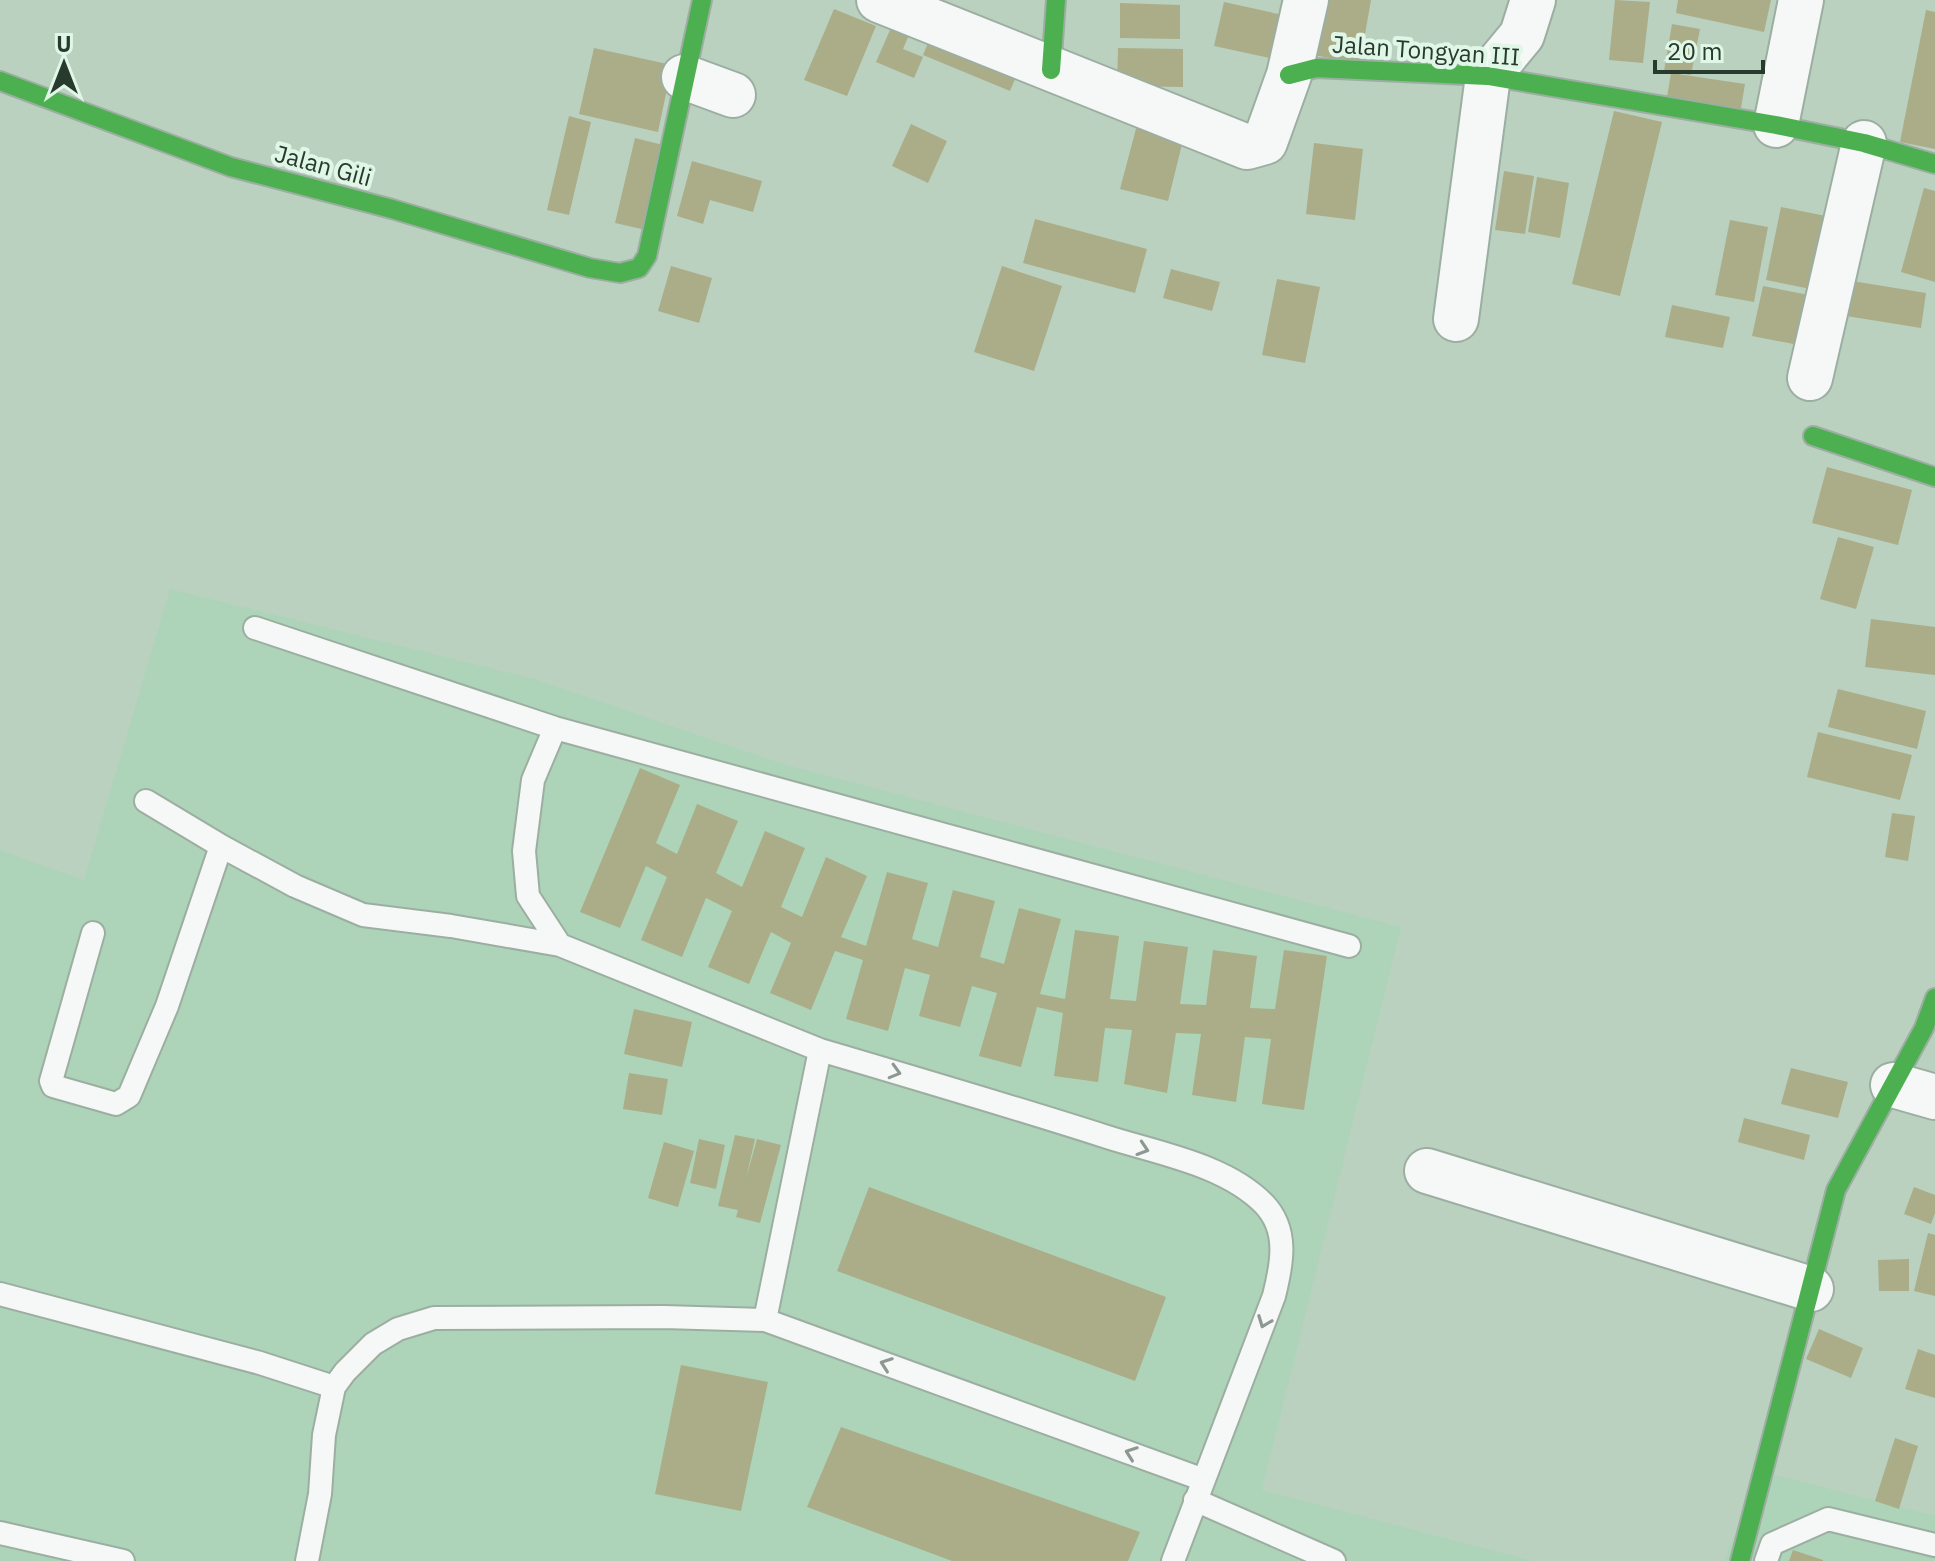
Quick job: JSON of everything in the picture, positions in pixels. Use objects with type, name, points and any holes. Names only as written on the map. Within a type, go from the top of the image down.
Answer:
[{"type":"street","points":[[702,0],[684,77],[733,95]]},
{"type":"street","points":[[879,0],[1247,147],[1265,142],[1289,75],[1306,0]]},
{"type":"street","points":[[1051,70],[1056,0]]},
{"type":"street","points":[[1456,319],[1488,76],[1522,35],[1533,0]]},
{"type":"street","points":[[1776,125],[1801,0]]},
{"type":"street","name":"Jalan Tongyan III","points":[[1289,75],[1316,68],[1488,76],[1776,125],[1864,143],[1935,164]]},
{"type":"street","name":"Jalan Gili","points":[[0,81],[231,167],[392,209],[590,268],[620,273],[639,268],[647,256],[684,77]]},
{"type":"street","points":[[1810,378],[1864,143]]},
{"type":"street","points":[[1813,436],[1935,477]]},
{"type":"street","points":[[1740,1561],[1836,1190],[1924,1028],[1935,998]]},
{"type":"street","points":[[1893,1085],[1935,1097]]},
{"type":"street","points":[[1427,1171],[1811,1289]]},
{"type":"lane","points":[[255,628],[555,728],[1349,946]]},
{"type":"lane","points":[[555,728],[533,780],[524,851],[528,896],[560,945]]},
{"type":"lane","points":[[146,801],[295,886],[363,915],[560,945],[820,1050],[1229,1176],[1264,1204],[1274,1217],[1281,1236],[1281,1265],[1274,1296],[1173,1561]]},
{"type":"lane","points":[[93,933],[51,1081],[53,1086],[116,1104],[129,1096],[167,1006],[221,846]]},
{"type":"lane","points":[[765,1320],[820,1050]]},
{"type":"lane","points":[[0,1294],[260,1363],[334,1387]]},
{"type":"lane","points":[[307,1561],[320,1494],[324,1435],[334,1387],[373,1344],[398,1329],[434,1318],[664,1317],[765,1320],[1200,1490],[1334,1561]]},
{"type":"lane","points":[[1766,1561],[1772,1544],[1828,1519],[1935,1545]]},
{"type":"lane","points":[[0,1533],[123,1561]]},
{"type":"shaded area","points":[[170,589],[534,679],[783,764],[1401,927],[1262,1490],[1533,1561],[0,1561],[0,850],[84,880]]},
{"type":"shaded area","points":[[1759,1471],[1935,1516],[1935,1561],[1724,1561]]},
{"type":"building","points":[[1323,0],[1371,0],[1360,63],[1313,55]]},
{"type":"building","points":[[1615,0],[1650,2],[1643,63],[1609,60]]},
{"type":"building","points":[[1678,0],[1771,0],[1764,32],[1676,13]]},
{"type":"building","points":[[1224,2],[1292,17],[1283,61],[1214,46]]},
{"type":"building","points":[[1120,3],[1180,5],[1180,39],[1120,38]]},
{"type":"building","points":[[834,9],[876,26],[847,96],[804,80]]},
{"type":"building","points":[[1926,10],[1935,12],[1935,149],[1900,142]]},
{"type":"building","points":[[897,14],[915,21],[903,49],[923,57],[914,78],[876,62]]},
{"type":"building","points":[[1672,24],[1700,29],[1691,75],[1664,71]]},
{"type":"building","points":[[934,29],[1021,65],[1010,91],[923,55]]},
{"type":"building","points":[[594,48],[672,65],[658,132],[579,114]]},
{"type":"building","points":[[1118,48],[1183,49],[1183,87],[1117,86]]},
{"type":"building","points":[[1671,73],[1745,84],[1740,114],[1666,103]]},
{"type":"building","points":[[1614,111],[1662,122],[1620,296],[1572,284]]},
{"type":"building","points":[[569,116],[591,122],[569,215],[547,210]]},
{"type":"building","points":[[911,124],[947,141],[928,183],[892,166]]},
{"type":"building","points":[[1137,125],[1184,136],[1168,201],[1120,189]]},
{"type":"building","points":[[635,138],[667,146],[646,230],[615,223]]},
{"type":"building","points":[[1314,143],[1363,149],[1355,220],[1306,214]]},
{"type":"building","points":[[692,161],[762,181],[753,212],[710,200],[703,224],[677,216]]},
{"type":"building","points":[[1504,171],[1534,176],[1525,234],[1495,230]]},
{"type":"building","points":[[1537,177],[1569,183],[1560,238],[1528,232]]},
{"type":"building","points":[[1924,188],[1935,191],[1935,282],[1901,272]]},
{"type":"building","points":[[1781,207],[1831,217],[1816,290],[1766,280]]},
{"type":"building","points":[[1035,219],[1147,249],[1135,293],[1023,263]]},
{"type":"building","points":[[1730,220],[1768,227],[1754,302],[1715,295]]},
{"type":"building","points":[[671,266],[712,278],[699,323],[658,311]]},
{"type":"building","points":[[1002,266],[1062,286],[1034,371],[974,352]]},
{"type":"building","points":[[1171,269],[1220,282],[1212,311],[1163,298]]},
{"type":"building","points":[[1277,279],[1320,287],[1305,363],[1262,355]]},
{"type":"building","points":[[1840,279],[1926,293],[1921,328],[1834,314]]},
{"type":"building","points":[[1763,286],[1814,296],[1804,346],[1752,336]]},
{"type":"building","points":[[1672,305],[1730,317],[1723,348],[1665,337]]},
{"type":"building","points":[[1827,467],[1912,490],[1898,545],[1812,523]]},
{"type":"building","points":[[1838,537],[1874,547],[1856,609],[1820,599]]},
{"type":"building","points":[[1871,619],[1935,627],[1935,675],[1865,667]]},
{"type":"building","points":[[1838,689],[1926,711],[1917,749],[1828,727]]},
{"type":"building","points":[[1818,732],[1912,755],[1900,800],[1807,777]]},
{"type":"building","points":[[640,768],[680,785],[656,843],[677,854],[697,804],[738,821],[716,873],[742,887],[765,831],[805,848],[781,907],[802,917],[826,857],[867,876],[841,937],[866,946],[887,872],[928,883],[912,939],[938,947],[953,890],[995,901],[980,957],[1004,964],[1019,908],[1061,919],[1040,994],[1065,999],[1075,930],[1119,936],[1110,999],[1136,1001],[1144,941],[1188,947],[1180,1004],[1206,1005],[1213,950],[1257,956],[1250,1008],[1275,1009],[1284,950],[1327,956],[1304,1110],[1262,1104],[1271,1039],[1245,1037],[1236,1102],[1192,1095],[1201,1034],[1176,1033],[1167,1093],[1124,1084],[1132,1030],[1105,1028],[1098,1082],[1054,1076],[1063,1013],[1037,1007],[1021,1067],[979,1056],[997,993],[972,986],[960,1027],[919,1016],[930,975],[905,968],[888,1031],[846,1019],[863,960],[835,951],[811,1010],[770,993],[791,943],[771,932],[749,984],[708,967],[732,911],[706,898],[682,957],[641,940],[667,877],[646,866],[620,928],[580,912]]},
{"type":"building","points":[[1892,813],[1915,816],[1908,861],[1885,857]]},
{"type":"building","points":[[634,1009],[692,1022],[682,1067],[624,1054]]},
{"type":"building","points":[[1791,1068],[1848,1082],[1838,1118],[1781,1104]]},
{"type":"building","points":[[629,1073],[668,1079],[662,1115],[623,1109]]},
{"type":"building","points":[[1744,1118],[1810,1135],[1804,1160],[1738,1142]]},
{"type":"building","points":[[735,1135],[755,1139],[746,1179],[757,1139],[781,1145],[760,1223],[736,1217],[738,1210],[718,1206]]},
{"type":"building","points":[[699,1139],[725,1145],[716,1189],[690,1183]]},
{"type":"building","points":[[664,1142],[694,1151],[678,1207],[648,1198]]},
{"type":"building","points":[[869,1187],[1166,1297],[1135,1381],[837,1271]]},
{"type":"building","points":[[1914,1187],[1935,1195],[1935,1213],[1931,1224],[1904,1214]]},
{"type":"building","points":[[1928,1233],[1935,1235],[1935,1296],[1914,1291]]},
{"type":"building","points":[[1909,1259],[1909,1291],[1879,1291],[1878,1260]]},
{"type":"building","points":[[1819,1329],[1863,1348],[1851,1378],[1806,1359]]},
{"type":"building","points":[[1918,1349],[1935,1355],[1935,1398],[1905,1389]]},
{"type":"building","points":[[681,1365],[768,1382],[741,1511],[655,1494]]},
{"type":"building","points":[[841,1427],[1140,1532],[1128,1561],[952,1561],[807,1507]]},
{"type":"building","points":[[1895,1438],[1918,1446],[1899,1509],[1875,1501]]},
{"type":"building","points":[[1793,1550],[1823,1560],[1823,1561],[1789,1561]]},
{"type":"traffic: fast","points":[[0,81],[231,167],[392,209],[590,268],[620,273],[639,268],[647,256],[702,0]]},
{"type":"traffic: fast","points":[[1051,70],[1056,0]]},
{"type":"traffic: fast","points":[[1289,75],[1316,68],[1488,76],[1776,125],[1864,143],[1935,164]]},
{"type":"traffic: fast","points":[[1813,436],[1935,477]]},
{"type":"traffic: fast","points":[[1740,1561],[1836,1190],[1924,1028],[1935,998]]}]
